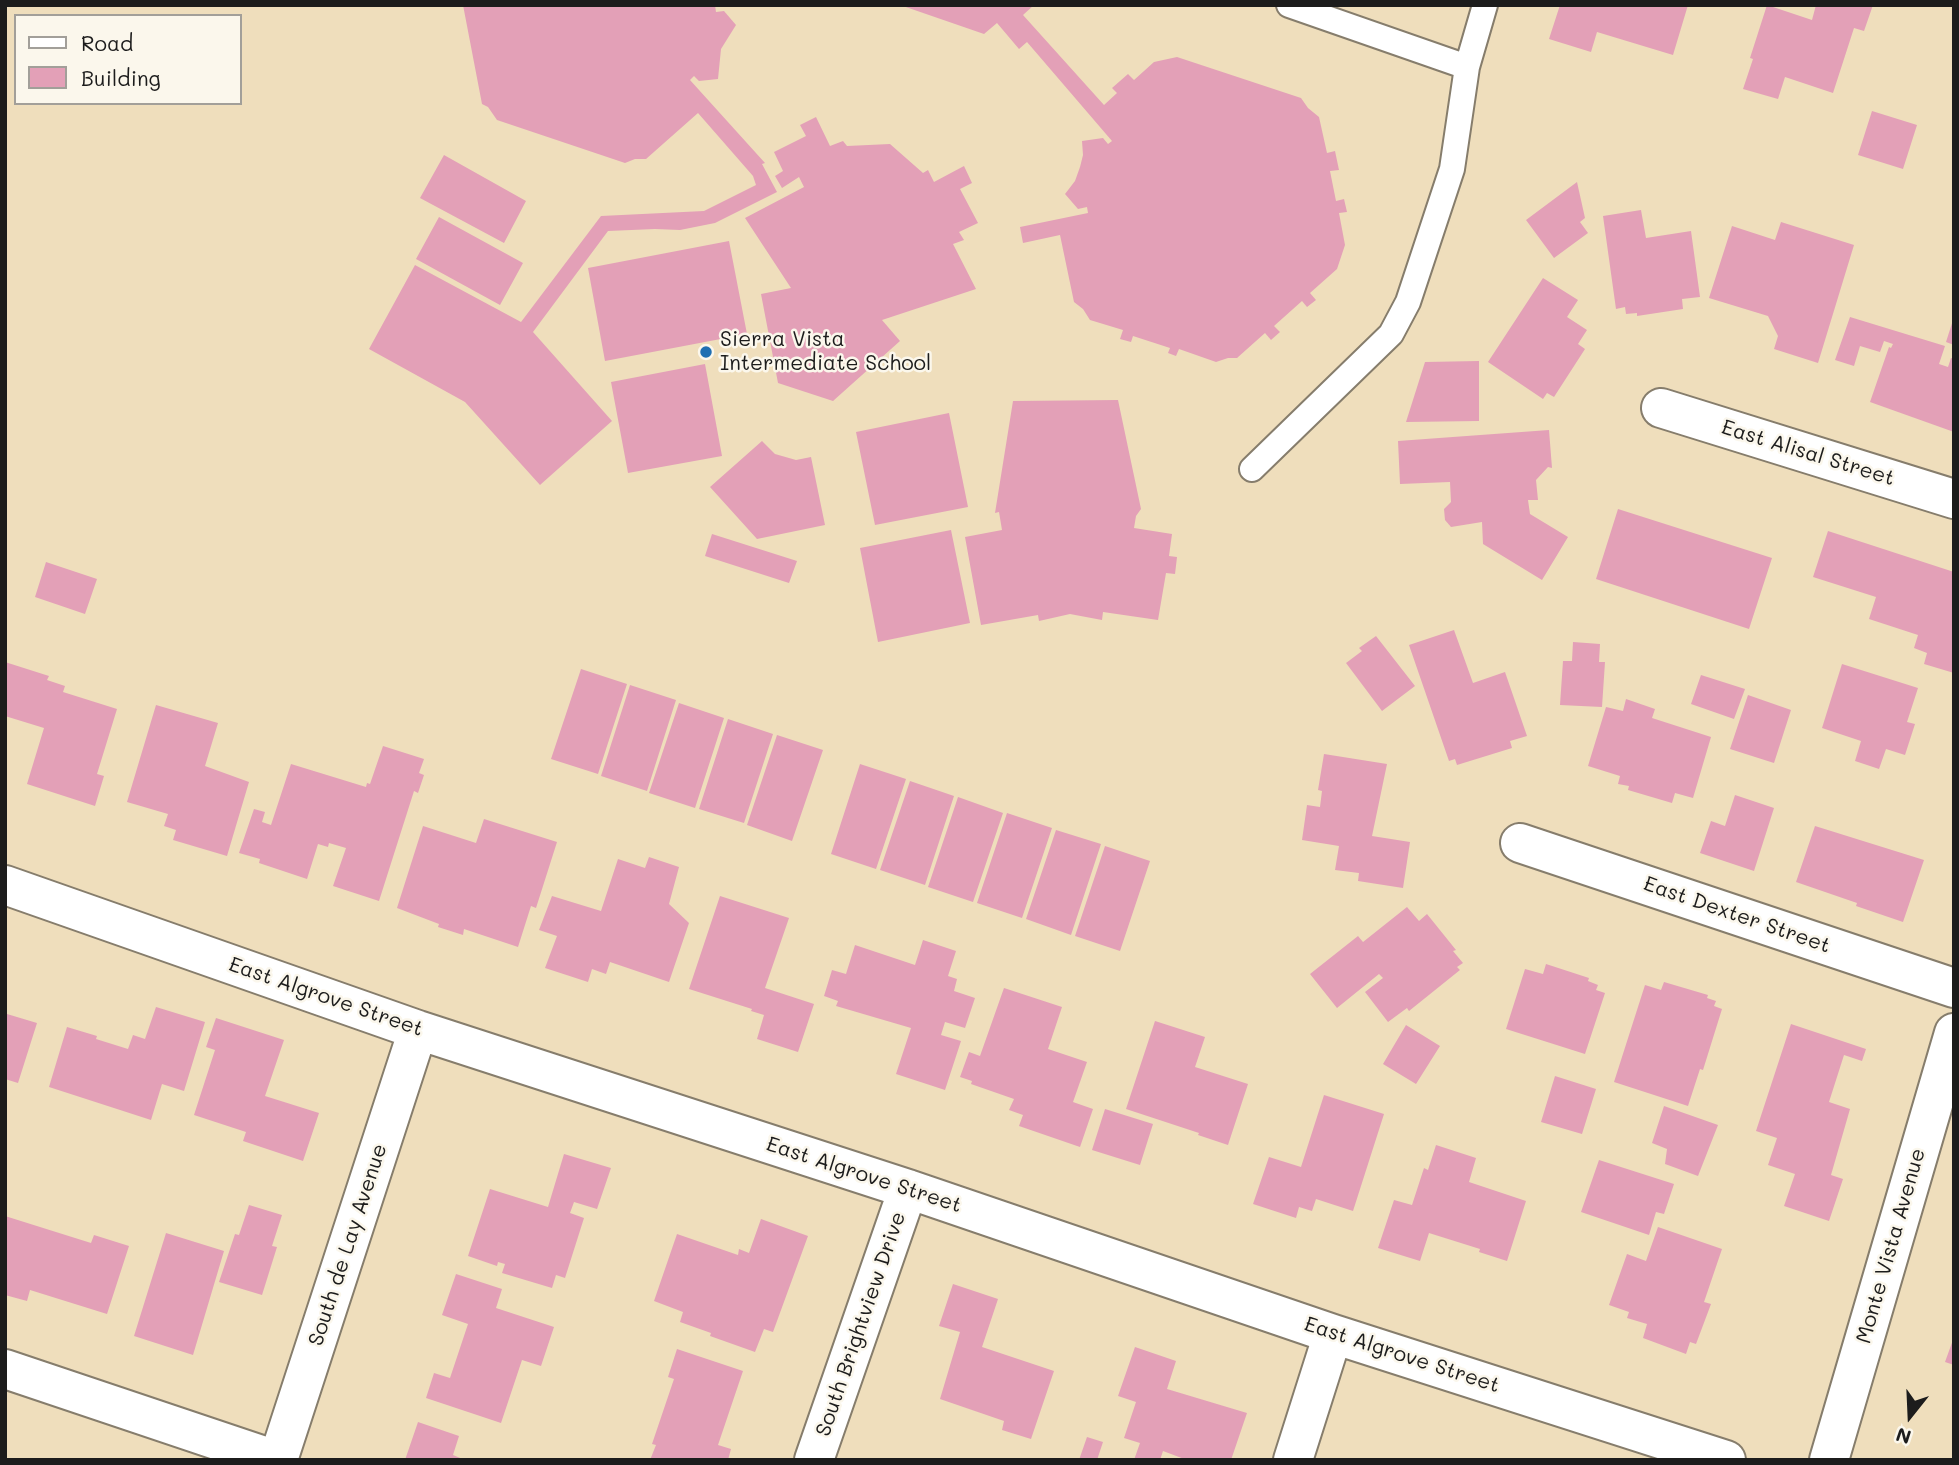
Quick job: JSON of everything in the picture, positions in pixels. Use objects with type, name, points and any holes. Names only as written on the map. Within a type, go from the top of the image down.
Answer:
[{"type":"street","name":"East Alisal Street","points":[[1661,408],[1954,499]]},
{"type":"street","name":"East Dexter Street","points":[[1520,843],[1954,988]]},
{"type":"street","name":"East Algrove Street","points":[[5,885],[418,1030],[908,1189],[1333,1334],[1726,1460]]},
{"type":"street","name":"South de Lay Avenue","points":[[277,1460],[418,1030]]},
{"type":"street","name":"Monte Vista Avenue","points":[[1829,1460],[1954,1033]]},
{"type":"street","name":"South Brightview Drive","points":[[814,1460],[908,1189]]},
{"type":"street","points":[[1293,1460],[1333,1334]]},
{"type":"street","points":[[5,1369],[277,1460]]},
{"type":"lane","points":[[1289,5],[1467,67]]},
{"type":"lane","points":[[1252,469],[1391,334],[1408,302],[1452,169],[1467,67],[1485,5]]},
{"type":"building","points":[[463,5],[715,5],[716,12],[724,11],[736,25],[721,49],[718,79],[699,81],[694,76],[690,80],[765,163],[762,164],[777,192],[715,223],[680,230],[608,231],[533,332],[612,421],[540,485],[465,402],[369,349],[415,265],[521,322],[601,216],[704,211],[756,185],[753,176],[698,113],[646,159],[625,163],[497,120],[488,107],[482,104]]},
{"type":"building","points":[[900,5],[1034,5],[1023,15],[1104,105],[1117,93],[1112,88],[1128,74],[1134,80],[1154,62],[1177,57],[1301,98],[1319,117],[1327,153],[1335,151],[1339,170],[1330,171],[1336,201],[1344,199],[1347,212],[1339,213],[1345,245],[1337,269],[1310,293],[1316,300],[1307,307],[1302,301],[1274,326],[1280,332],[1271,340],[1265,333],[1237,358],[1216,362],[1179,349],[1176,356],[1168,353],[1170,348],[1133,336],[1131,342],[1120,339],[1123,330],[1090,320],[1074,302],[1060,235],[1023,243],[1020,227],[1088,213],[1087,207],[1078,209],[1065,194],[1075,181],[1080,167],[1082,141],[1103,138],[1108,144],[1112,141],[1027,42],[1019,49],[997,23],[984,34]]},
{"type":"building","points":[[1560,5],[1688,5],[1673,55],[1597,32],[1591,52],[1549,39]]},
{"type":"building","points":[[1767,5],[1812,20],[1816,5],[1873,5],[1864,31],[1854,28],[1833,93],[1785,77],[1778,99],[1743,89]]},
{"type":"building","points":[[1872,111],[1917,125],[1903,169],[1858,155]]},
{"type":"building","points":[[816,117],[830,146],[843,141],[847,146],[890,144],[923,173],[928,170],[934,182],[964,166],[972,183],[960,189],[978,223],[959,232],[964,240],[953,244],[976,289],[882,320],[900,341],[833,401],[778,383],[761,294],[791,288],[745,218],[804,187],[799,177],[782,188],[775,176],[783,171],[774,152],[806,136],[800,125]]},
{"type":"building","points":[[444,155],[526,201],[504,243],[420,198]]},
{"type":"building","points":[[1577,182],[1585,218],[1580,222],[1588,233],[1554,258],[1526,220]]},
{"type":"building","points":[[1641,210],[1646,238],[1691,231],[1700,297],[1682,299],[1683,309],[1637,316],[1637,313],[1626,314],[1625,307],[1616,309],[1603,216]]},
{"type":"building","points":[[439,217],[523,263],[500,305],[416,259]]},
{"type":"building","points":[[1781,222],[1854,245],[1818,363],[1774,349],[1778,336],[1768,316],[1709,298],[1732,226],[1775,240]]},
{"type":"building","points":[[729,241],[747,334],[605,361],[588,268]]},
{"type":"building","points":[[1543,278],[1578,300],[1567,317],[1587,330],[1578,344],[1585,349],[1554,397],[1547,393],[1543,399],[1488,362]]},
{"type":"building","points":[[1850,317],[1945,346],[1939,364],[1948,367],[1951,358],[1954,359],[1954,432],[1870,402],[1889,347],[1893,344],[1884,341],[1880,352],[1860,346],[1854,366],[1835,360]]},
{"type":"building","points":[[1954,320],[1954,345],[1946,342]]},
{"type":"building","points":[[1479,361],[1479,421],[1406,422],[1425,362]]},
{"type":"building","points":[[705,364],[722,456],[628,473],[611,382]]},
{"type":"building","points":[[1118,400],[1141,509],[1136,516],[1134,528],[1172,534],[1169,556],[1177,557],[1175,574],[1166,573],[1158,620],[1103,612],[1102,620],[1070,614],[1039,621],[1038,615],[981,625],[965,537],[1002,530],[999,512],[995,513],[1013,401]]},
{"type":"building","points":[[949,413],[968,507],[875,525],[856,432]]},
{"type":"building","points":[[1549,430],[1552,468],[1548,467],[1536,480],[1538,500],[1528,500],[1530,514],[1568,537],[1542,580],[1483,544],[1482,522],[1451,527],[1445,520],[1444,509],[1451,502],[1450,482],[1400,484],[1398,441]]},
{"type":"building","points":[[762,441],[775,454],[796,460],[811,457],[825,525],[757,539],[710,487]]},
{"type":"building","points":[[1618,509],[1772,558],[1749,629],[1596,579]]},
{"type":"building","points":[[951,530],[970,623],[878,642],[860,548]]},
{"type":"building","points":[[1828,531],[1954,572],[1954,673],[1924,664],[1927,653],[1914,648],[1918,635],[1869,619],[1876,597],[1813,577]]},
{"type":"building","points":[[712,534],[797,561],[789,583],[705,556]]},
{"type":"building","points":[[46,562],[97,579],[85,614],[35,597]]},
{"type":"building","points":[[1454,630],[1473,683],[1505,672],[1527,736],[1510,741],[1512,748],[1457,765],[1455,759],[1449,761],[1409,645]]},
{"type":"building","points":[[1376,636],[1415,686],[1382,711],[1346,663],[1362,651],[1359,648]]},
{"type":"building","points":[[1573,642],[1600,644],[1599,662],[1605,662],[1602,707],[1560,705],[1563,661],[1572,661]]},
{"type":"building","points":[[5,662],[49,676],[47,680],[65,686],[63,692],[117,709],[97,774],[104,776],[95,806],[27,784],[44,728],[5,716]]},
{"type":"building","points":[[1842,664],[1918,688],[1907,722],[1915,724],[1905,755],[1886,749],[1879,769],[1855,761],[1861,741],[1822,728]]},
{"type":"building","points":[[581,669],[627,684],[598,774],[551,759]]},
{"type":"building","points":[[1701,675],[1745,689],[1734,719],[1691,704]]},
{"type":"building","points":[[630,685],[676,700],[647,791],[601,776]]},
{"type":"building","points":[[1748,695],[1791,710],[1774,763],[1730,749]]},
{"type":"building","points":[[1626,699],[1655,709],[1652,718],[1711,737],[1693,798],[1675,793],[1672,803],[1628,790],[1629,786],[1618,784],[1620,776],[1588,766],[1606,707],[1623,711]]},
{"type":"building","points":[[679,703],[724,718],[695,808],[649,793]]},
{"type":"building","points":[[156,705],[218,723],[205,766],[249,782],[227,856],[173,840],[176,830],[164,826],[168,814],[127,802]]},
{"type":"building","points":[[728,719],[773,734],[744,823],[699,809]]},
{"type":"building","points":[[777,735],[823,750],[792,841],[747,825]]},
{"type":"building","points":[[383,746],[424,759],[419,773],[424,775],[418,793],[414,791],[379,901],[333,886],[346,848],[329,843],[328,847],[318,844],[307,879],[259,863],[260,859],[239,853],[254,809],[265,812],[262,822],[271,825],[291,764],[366,787],[367,783],[370,784]]},
{"type":"building","points":[[1324,754],[1387,764],[1372,836],[1410,842],[1403,888],[1358,881],[1359,873],[1335,870],[1339,846],[1302,840],[1307,805],[1320,807],[1322,791],[1318,790]]},
{"type":"building","points":[[860,764],[906,779],[876,869],[831,854]]},
{"type":"building","points":[[910,781],[954,796],[925,885],[880,870]]},
{"type":"building","points":[[1735,795],[1774,808],[1754,871],[1700,853],[1711,821],[1725,826]]},
{"type":"building","points":[[958,797],[1003,813],[973,902],[928,887]]},
{"type":"building","points":[[1007,813],[1052,828],[1022,918],[977,903]]},
{"type":"building","points":[[484,819],[557,842],[536,908],[531,906],[518,947],[464,929],[463,935],[438,927],[439,924],[397,908],[423,826],[476,843]]},
{"type":"building","points":[[1815,826],[1924,860],[1903,922],[1796,882]]},
{"type":"building","points":[[1056,830],[1101,844],[1071,935],[1026,919]]},
{"type":"building","points":[[1105,846],[1150,861],[1120,951],[1075,936]]},
{"type":"building","points":[[649,857],[679,867],[669,904],[689,923],[669,982],[610,962],[606,974],[592,969],[588,982],[545,968],[557,936],[539,930],[552,896],[601,911],[618,859],[645,868]]},
{"type":"building","points":[[720,896],[789,918],[765,988],[814,1004],[798,1052],[757,1039],[764,1015],[689,989]]},
{"type":"building","points":[[1407,907],[1419,921],[1427,914],[1456,950],[1453,951],[1463,963],[1457,967],[1460,970],[1409,1011],[1407,1008],[1388,1022],[1365,992],[1383,978],[1379,974],[1337,1008],[1310,974],[1358,936],[1363,942]]},
{"type":"building","points":[[923,940],[956,951],[948,976],[957,979],[954,991],[975,998],[965,1028],[945,1022],[941,1035],[961,1041],[945,1090],[896,1074],[911,1028],[836,1006],[838,1001],[824,996],[832,970],[846,974],[855,945],[915,965]]},
{"type":"building","points":[[1546,964],[1589,978],[1588,981],[1598,985],[1596,990],[1605,993],[1585,1054],[1506,1029],[1525,969],[1543,974]]},
{"type":"building","points":[[1664,982],[1708,995],[1707,998],[1716,1001],[1714,1006],[1722,1009],[1703,1070],[1700,1069],[1688,1106],[1614,1082],[1645,985],[1661,990]]},
{"type":"building","points":[[1004,988],[1062,1007],[1048,1049],[1087,1062],[1073,1102],[1093,1109],[1080,1147],[1019,1126],[1023,1115],[1009,1110],[1014,1099],[971,1084],[972,1081],[960,1077],[969,1052],[980,1056]]},
{"type":"building","points":[[156,1007],[205,1022],[184,1091],[162,1084],[151,1120],[49,1087],[67,1027],[128,1049],[133,1035],[145,1039]]},
{"type":"building","points":[[7,1014],[37,1023],[18,1083],[5,1079]]},
{"type":"building","points":[[216,1018],[284,1040],[265,1096],[319,1113],[303,1161],[243,1141],[246,1132],[194,1115],[215,1050],[206,1047]]},
{"type":"building","points":[[1155,1021],[1205,1037],[1195,1067],[1248,1084],[1228,1145],[1126,1109]]},
{"type":"building","points":[[1791,1024],[1866,1049],[1862,1061],[1844,1055],[1829,1102],[1850,1109],[1831,1175],[1843,1179],[1829,1221],[1784,1206],[1795,1174],[1768,1165],[1777,1138],[1756,1131]]},
{"type":"building","points":[[1406,1025],[1440,1046],[1416,1084],[1383,1064]]},
{"type":"building","points":[[1555,1076],[1596,1089],[1582,1134],[1541,1122]]},
{"type":"building","points":[[1324,1095],[1384,1114],[1353,1211],[1316,1199],[1312,1211],[1299,1207],[1296,1218],[1253,1204],[1269,1157],[1301,1167]]},
{"type":"building","points":[[1664,1106],[1718,1125],[1698,1176],[1665,1164],[1667,1149],[1652,1143]]},
{"type":"building","points":[[1105,1109],[1153,1124],[1140,1165],[1092,1150]]},
{"type":"building","points":[[1436,1145],[1476,1158],[1469,1182],[1526,1201],[1507,1261],[1479,1252],[1480,1249],[1429,1233],[1420,1261],[1378,1248],[1394,1200],[1412,1205],[1424,1168],[1428,1170]]},
{"type":"building","points":[[564,1154],[611,1168],[597,1209],[574,1202],[570,1213],[584,1218],[565,1278],[556,1275],[552,1288],[502,1273],[505,1264],[498,1262],[497,1266],[468,1256],[490,1189],[548,1207]]},
{"type":"building","points":[[1599,1160],[1674,1184],[1664,1214],[1656,1212],[1649,1235],[1581,1212]]},
{"type":"building","points":[[249,1205],[282,1215],[272,1246],[277,1247],[262,1295],[219,1282],[235,1234],[239,1235]]},
{"type":"building","points":[[5,1216],[91,1243],[94,1235],[129,1246],[107,1314],[30,1290],[27,1301],[5,1295]]},
{"type":"building","points":[[761,1219],[808,1236],[773,1332],[764,1329],[755,1352],[680,1322],[683,1312],[654,1301],[677,1234],[738,1255],[739,1249],[749,1253]]},
{"type":"building","points":[[1658,1227],[1722,1249],[1704,1302],[1711,1304],[1696,1344],[1690,1342],[1686,1354],[1643,1338],[1647,1324],[1627,1318],[1629,1312],[1609,1305],[1627,1254],[1646,1261]]},
{"type":"building","points":[[166,1233],[224,1251],[193,1355],[134,1336]]},
{"type":"building","points":[[456,1274],[502,1289],[496,1308],[554,1327],[541,1366],[522,1360],[501,1423],[426,1398],[434,1373],[450,1378],[468,1324],[442,1315]]},
{"type":"building","points":[[953,1284],[998,1299],[982,1347],[1054,1371],[1031,1439],[1002,1430],[1004,1421],[940,1399],[960,1332],[939,1326]]},
{"type":"building","points":[[1954,1337],[1954,1365],[1945,1362]]},
{"type":"building","points":[[1135,1347],[1176,1361],[1167,1389],[1247,1413],[1231,1460],[1187,1460],[1163,1451],[1160,1460],[1134,1460],[1140,1443],[1124,1438],[1136,1402],[1118,1396]]},
{"type":"building","points":[[677,1349],[743,1371],[718,1445],[731,1449],[728,1460],[650,1460],[656,1445],[652,1444],[674,1379],[668,1377]]},
{"type":"building","points":[[418,1422],[459,1436],[453,1455],[465,1460],[405,1460]]},
{"type":"building","points":[[1087,1437],[1103,1442],[1097,1460],[1079,1460]]},
{"type":"place","name":"Sierra Vista Intermediate School","points":[[706,352]]}]
